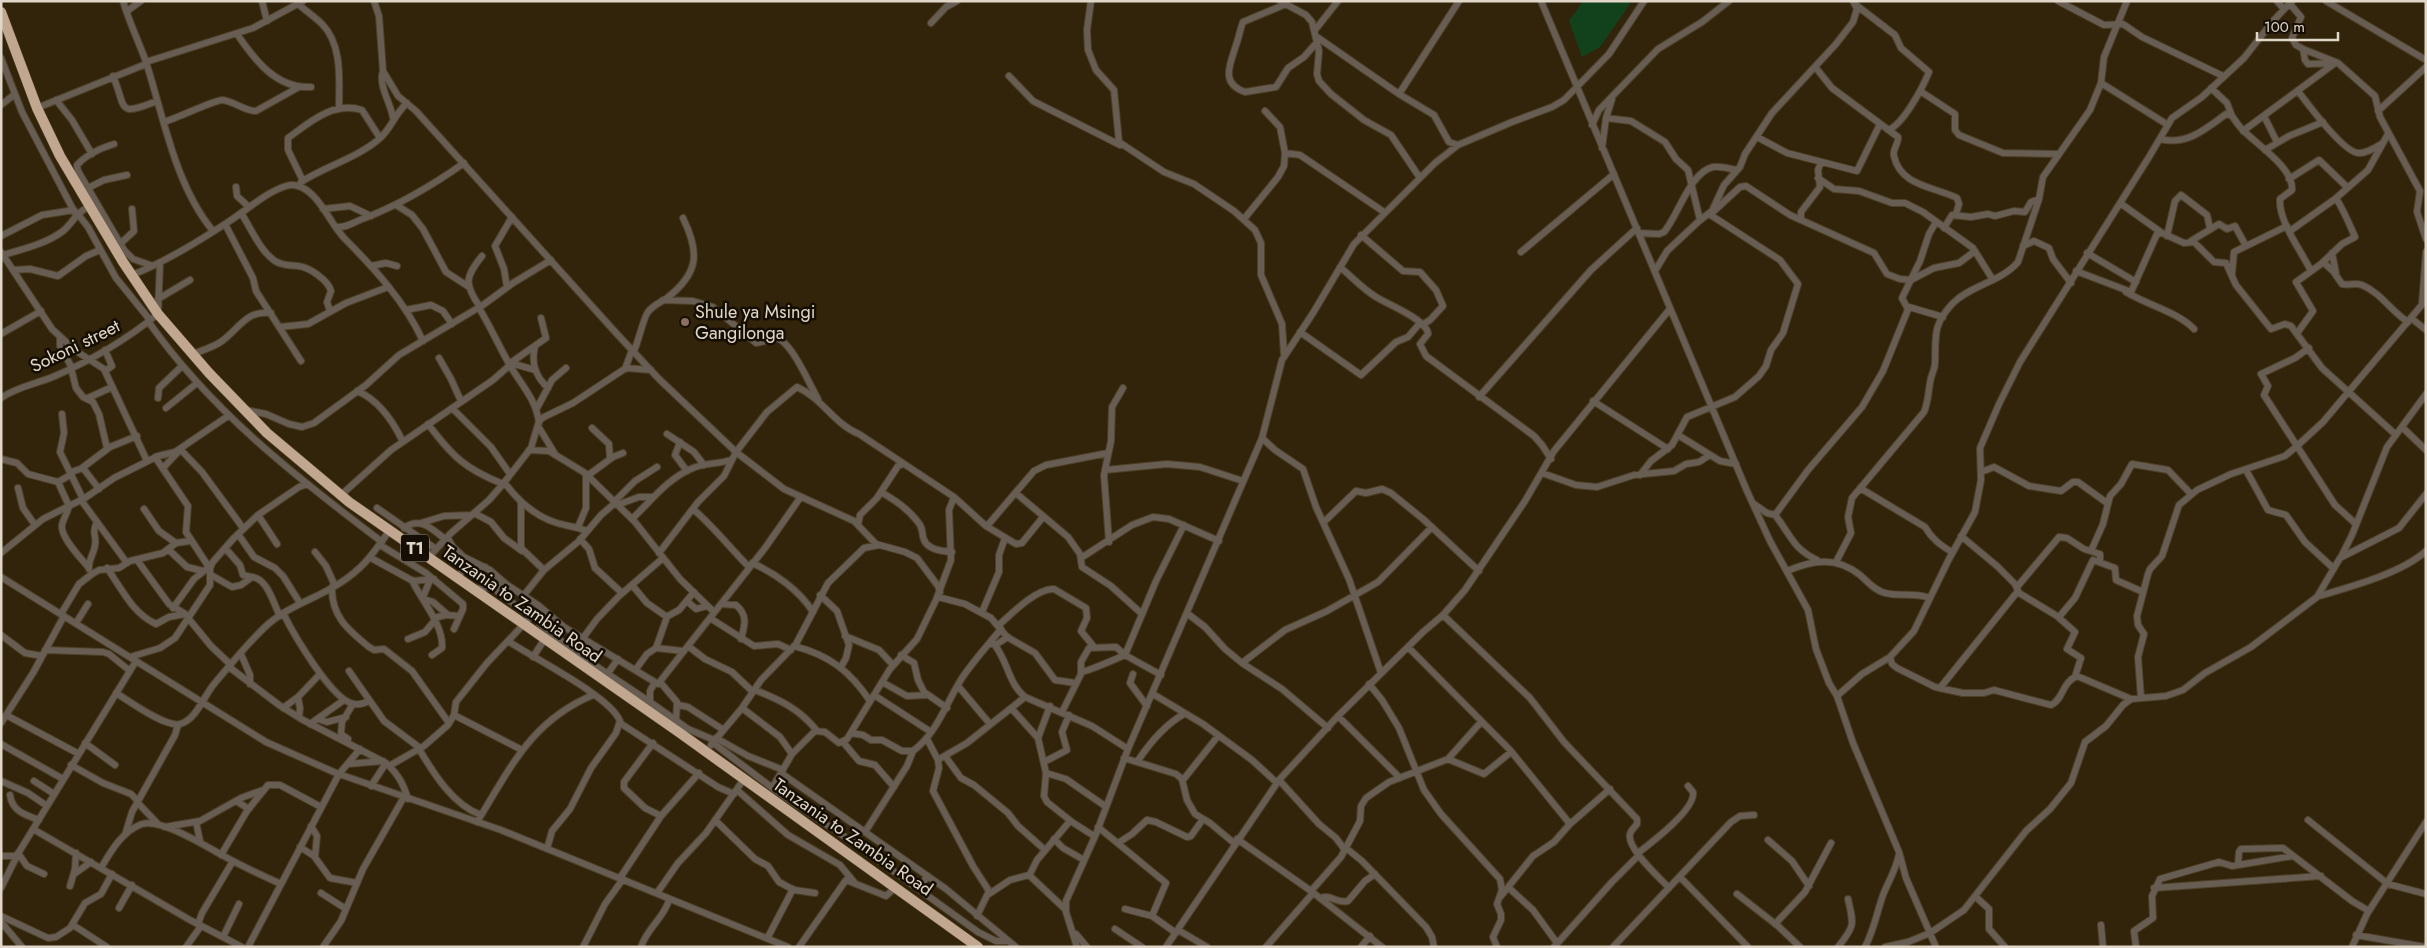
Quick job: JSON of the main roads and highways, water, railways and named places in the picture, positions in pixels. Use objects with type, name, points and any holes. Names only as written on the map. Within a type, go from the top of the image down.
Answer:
[{"type":"highway","name":"Tanzania to Zambia Road","points":[[1,12],[37,108],[89,207],[132,275],[152,318],[193,354],[245,410],[284,447],[341,495],[472,589],[527,621],[544,640],[706,752],[978,947]]},
{"type":"place","name":"Shule ya Msingi Gangilonga","points":[[685,322]]}]
